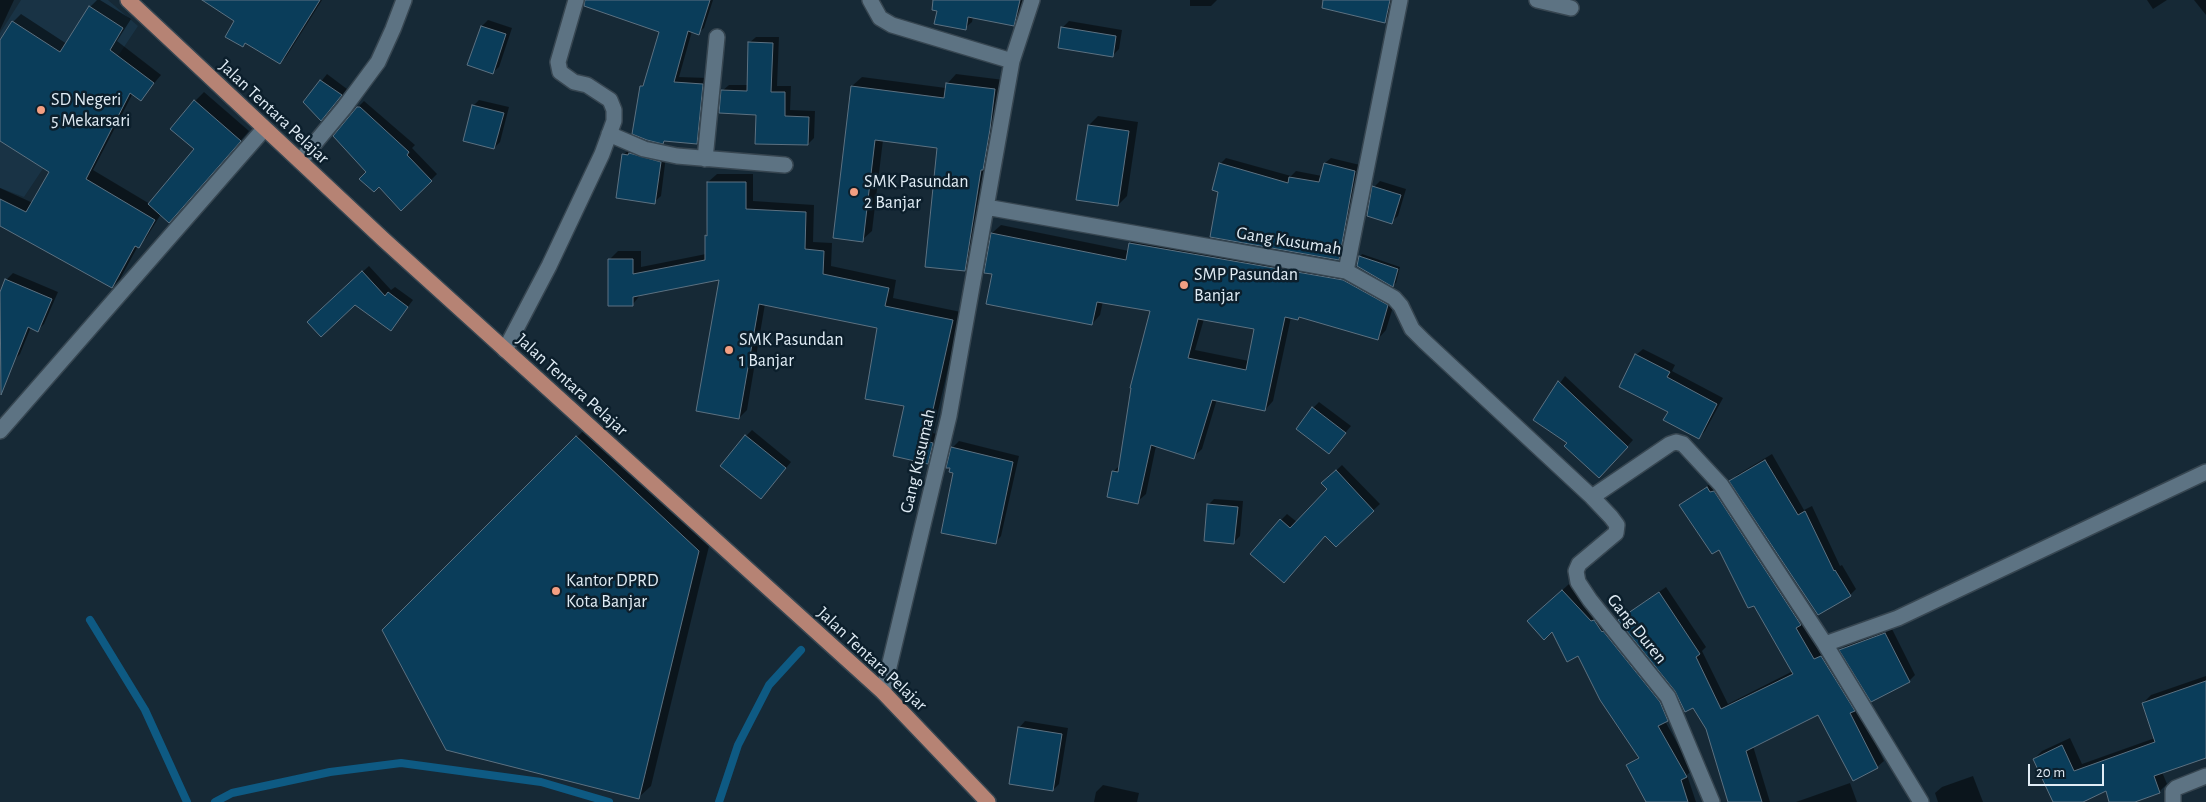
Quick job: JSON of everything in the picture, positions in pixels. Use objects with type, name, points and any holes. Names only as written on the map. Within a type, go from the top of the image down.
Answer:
[{"type":"main road","name":"Jalan Tentara Pelajar","points":[[128,0],[264,129],[505,350],[883,692],[988,802]]},
{"type":"street","points":[[300,161],[344,108],[378,62],[404,0]]},
{"type":"street","points":[[505,350],[549,266],[602,154],[614,121],[614,110],[610,100],[587,85],[574,82],[560,72],[558,62],[576,0]]},
{"type":"street","points":[[870,0],[880,18],[892,25],[1012,61]]},
{"type":"street","name":"Gang Kusumah","points":[[883,692],[949,416],[1012,61],[1032,0]]},
{"type":"street","name":"Gang Kusumah","points":[[986,207],[1346,271],[1400,0]]},
{"type":"street","points":[[1536,0],[1571,8]]},
{"type":"street","points":[[705,159],[717,36]]},
{"type":"street","points":[[0,431],[264,129]]},
{"type":"street","points":[[609,134],[644,149],[705,159],[785,165]]},
{"type":"street","points":[[1346,271],[1394,298],[1401,306],[1412,329],[1592,497],[1670,444],[1676,442],[1683,444],[1721,485],[1825,644],[1921,802]]},
{"type":"street","points":[[1825,644],[1898,618],[2206,472]]},
{"type":"street","name":"Gang Duren","points":[[1592,497],[1616,525],[1616,533],[1579,564],[1576,571],[1578,582],[1590,600],[1668,696],[1712,802]]},
{"type":"street","points":[[2173,802],[2173,791],[2176,788],[2206,776]]},
{"type":"shaded area","name":"SD Negeri 5 Mekarsari","points":[[21,0],[108,0],[138,26],[24,197],[0,188],[0,33]]},
{"type":"building","points":[[202,0],[320,0],[280,64],[245,43],[243,47],[225,37],[234,21]]},
{"type":"building","points":[[585,0],[710,0],[699,35],[688,31],[674,82],[703,84],[697,144],[664,141],[663,144],[632,134],[640,86],[643,86],[659,32],[584,6]]},
{"type":"building","points":[[933,0],[1020,0],[1014,26],[968,17],[966,30],[934,24],[937,11],[932,10]]},
{"type":"building","points":[[1323,0],[1390,0],[1385,23],[1322,8]]},
{"type":"building","points":[[89,6],[123,28],[110,50],[154,83],[141,101],[130,93],[86,179],[155,220],[139,248],[135,246],[112,288],[0,226],[0,199],[26,212],[49,172],[0,141],[0,40],[12,21],[60,52]]},
{"type":"building","points":[[481,26],[506,34],[493,74],[467,65]]},
{"type":"building","points":[[1061,27],[1116,36],[1113,57],[1058,48]]},
{"type":"building","points":[[748,42],[773,43],[771,92],[785,92],[785,116],[809,117],[808,145],[755,144],[756,115],[719,113],[721,90],[747,91]]},
{"type":"building","points":[[320,80],[342,95],[321,121],[303,102]]},
{"type":"building","points":[[946,83],[995,89],[990,129],[983,170],[981,170],[965,271],[925,267],[937,148],[875,140],[863,242],[833,238],[851,86],[944,98]]},
{"type":"building","points":[[194,100],[241,141],[169,223],[148,204],[194,149],[170,129]]},
{"type":"building","points":[[472,105],[504,113],[494,149],[463,141]]},
{"type":"building","points":[[357,107],[360,107],[409,152],[407,155],[432,181],[401,211],[379,187],[374,192],[359,179],[366,172],[333,136]]},
{"type":"building","points":[[1088,125],[1129,131],[1118,206],[1076,200]]},
{"type":"building","points":[[629,153],[661,162],[655,204],[616,198],[622,154],[628,155]]},
{"type":"building","points":[[1219,163],[1288,183],[1289,177],[1319,182],[1324,163],[1355,171],[1339,260],[1210,237],[1218,192],[1212,190]]},
{"type":"building","points":[[707,182],[746,182],[746,209],[806,212],[805,249],[824,251],[823,274],[889,288],[885,306],[953,320],[926,441],[933,443],[928,464],[893,456],[904,406],[865,399],[877,328],[759,304],[739,419],[696,411],[719,280],[633,297],[633,306],[608,306],[608,259],[633,259],[633,274],[705,260]]},
{"type":"building","points":[[1372,186],[1401,195],[1392,224],[1367,216]]},
{"type":"building","points":[[991,233],[1126,260],[1129,243],[1343,280],[1388,305],[1378,340],[1299,317],[1298,320],[1285,317],[1265,411],[1212,400],[1194,459],[1151,445],[1138,504],[1107,497],[1112,471],[1118,472],[1130,388],[1150,311],[1097,302],[1092,325],[986,304],[992,274],[984,273]],"holes":[[[1198,319],[1254,329],[1246,370],[1188,358]]]},
{"type":"building","points":[[1359,256],[1398,269],[1393,287],[1357,266]]},
{"type":"building","points":[[362,271],[385,296],[388,292],[408,307],[391,331],[355,305],[321,337],[307,322]]},
{"type":"building","points":[[5,279],[52,299],[38,332],[28,327],[1,395],[0,292]]},
{"type":"building","points":[[1635,354],[1670,372],[1667,377],[1717,404],[1699,439],[1663,420],[1668,412],[1619,387]]},
{"type":"building","points":[[1558,381],[1628,447],[1599,478],[1564,446],[1567,443],[1533,420]]},
{"type":"building","points":[[1312,407],[1346,433],[1329,454],[1296,429]]},
{"type":"building","points":[[745,435],[786,468],[761,499],[720,466]]},
{"type":"building","name":"Kantor DPRD Kota Banjar","points":[[576,436],[699,551],[639,799],[446,750],[382,630]]},
{"type":"building","points":[[951,447],[1013,462],[996,544],[941,533],[953,473],[949,472],[950,468],[946,468]]},
{"type":"building","points":[[1765,460],[1798,515],[1805,511],[1834,571],[1851,596],[1818,615],[1729,481]]},
{"type":"building","points":[[1336,470],[1374,511],[1336,547],[1325,536],[1284,583],[1250,554],[1280,519],[1290,528],[1327,489],[1321,483]]},
{"type":"building","points":[[1707,487],[1710,492],[1714,491],[1801,625],[1796,628],[1814,659],[1821,656],[1855,711],[1850,713],[1878,768],[1853,781],[1818,715],[1746,751],[1762,802],[1728,802],[1706,729],[1693,708],[1685,712],[1675,691],[1618,620],[1659,592],[1700,654],[1696,657],[1721,709],[1793,674],[1754,606],[1748,608],[1719,550],[1712,554],[1679,505]]},
{"type":"building","points":[[1207,504],[1238,507],[1234,544],[1204,541]]},
{"type":"building","points":[[1562,590],[1591,621],[1594,620],[1660,702],[1668,721],[1658,726],[1687,777],[1681,780],[1688,802],[1646,802],[1626,765],[1639,758],[1600,700],[1578,656],[1567,662],[1552,632],[1544,640],[1527,621]]},
{"type":"building","points":[[1885,633],[1910,682],[1871,702],[1839,650]]},
{"type":"building","points":[[2206,681],[2206,758],[2154,776],[2160,793],[2135,802],[2109,802],[2106,791],[2083,802],[2053,802],[2033,759],[2062,745],[2074,771],[2155,742],[2142,703]]},
{"type":"building","points":[[1018,727],[1062,734],[1053,791],[1009,784]]},
{"type":"waterway","points":[[90,620],[145,710],[187,802]]},
{"type":"waterway","points":[[719,802],[738,745],[769,685],[801,650]]},
{"type":"waterway","points":[[215,802],[232,793],[330,772],[401,763],[541,782],[609,802]]},
{"type":"place","name":"SD Negeri 5 Mekarsari","points":[[41,110]]},
{"type":"place","name":"SMK Pasundan 2 Banjar","points":[[854,192]]},
{"type":"place","name":"SMP Pasundan Banjar","points":[[1184,285]]},
{"type":"place","name":"SMK Pasundan 1 Banjar","points":[[729,350]]},
{"type":"place","name":"Kantor DPRD Kota Banjar","points":[[556,591]]}]
